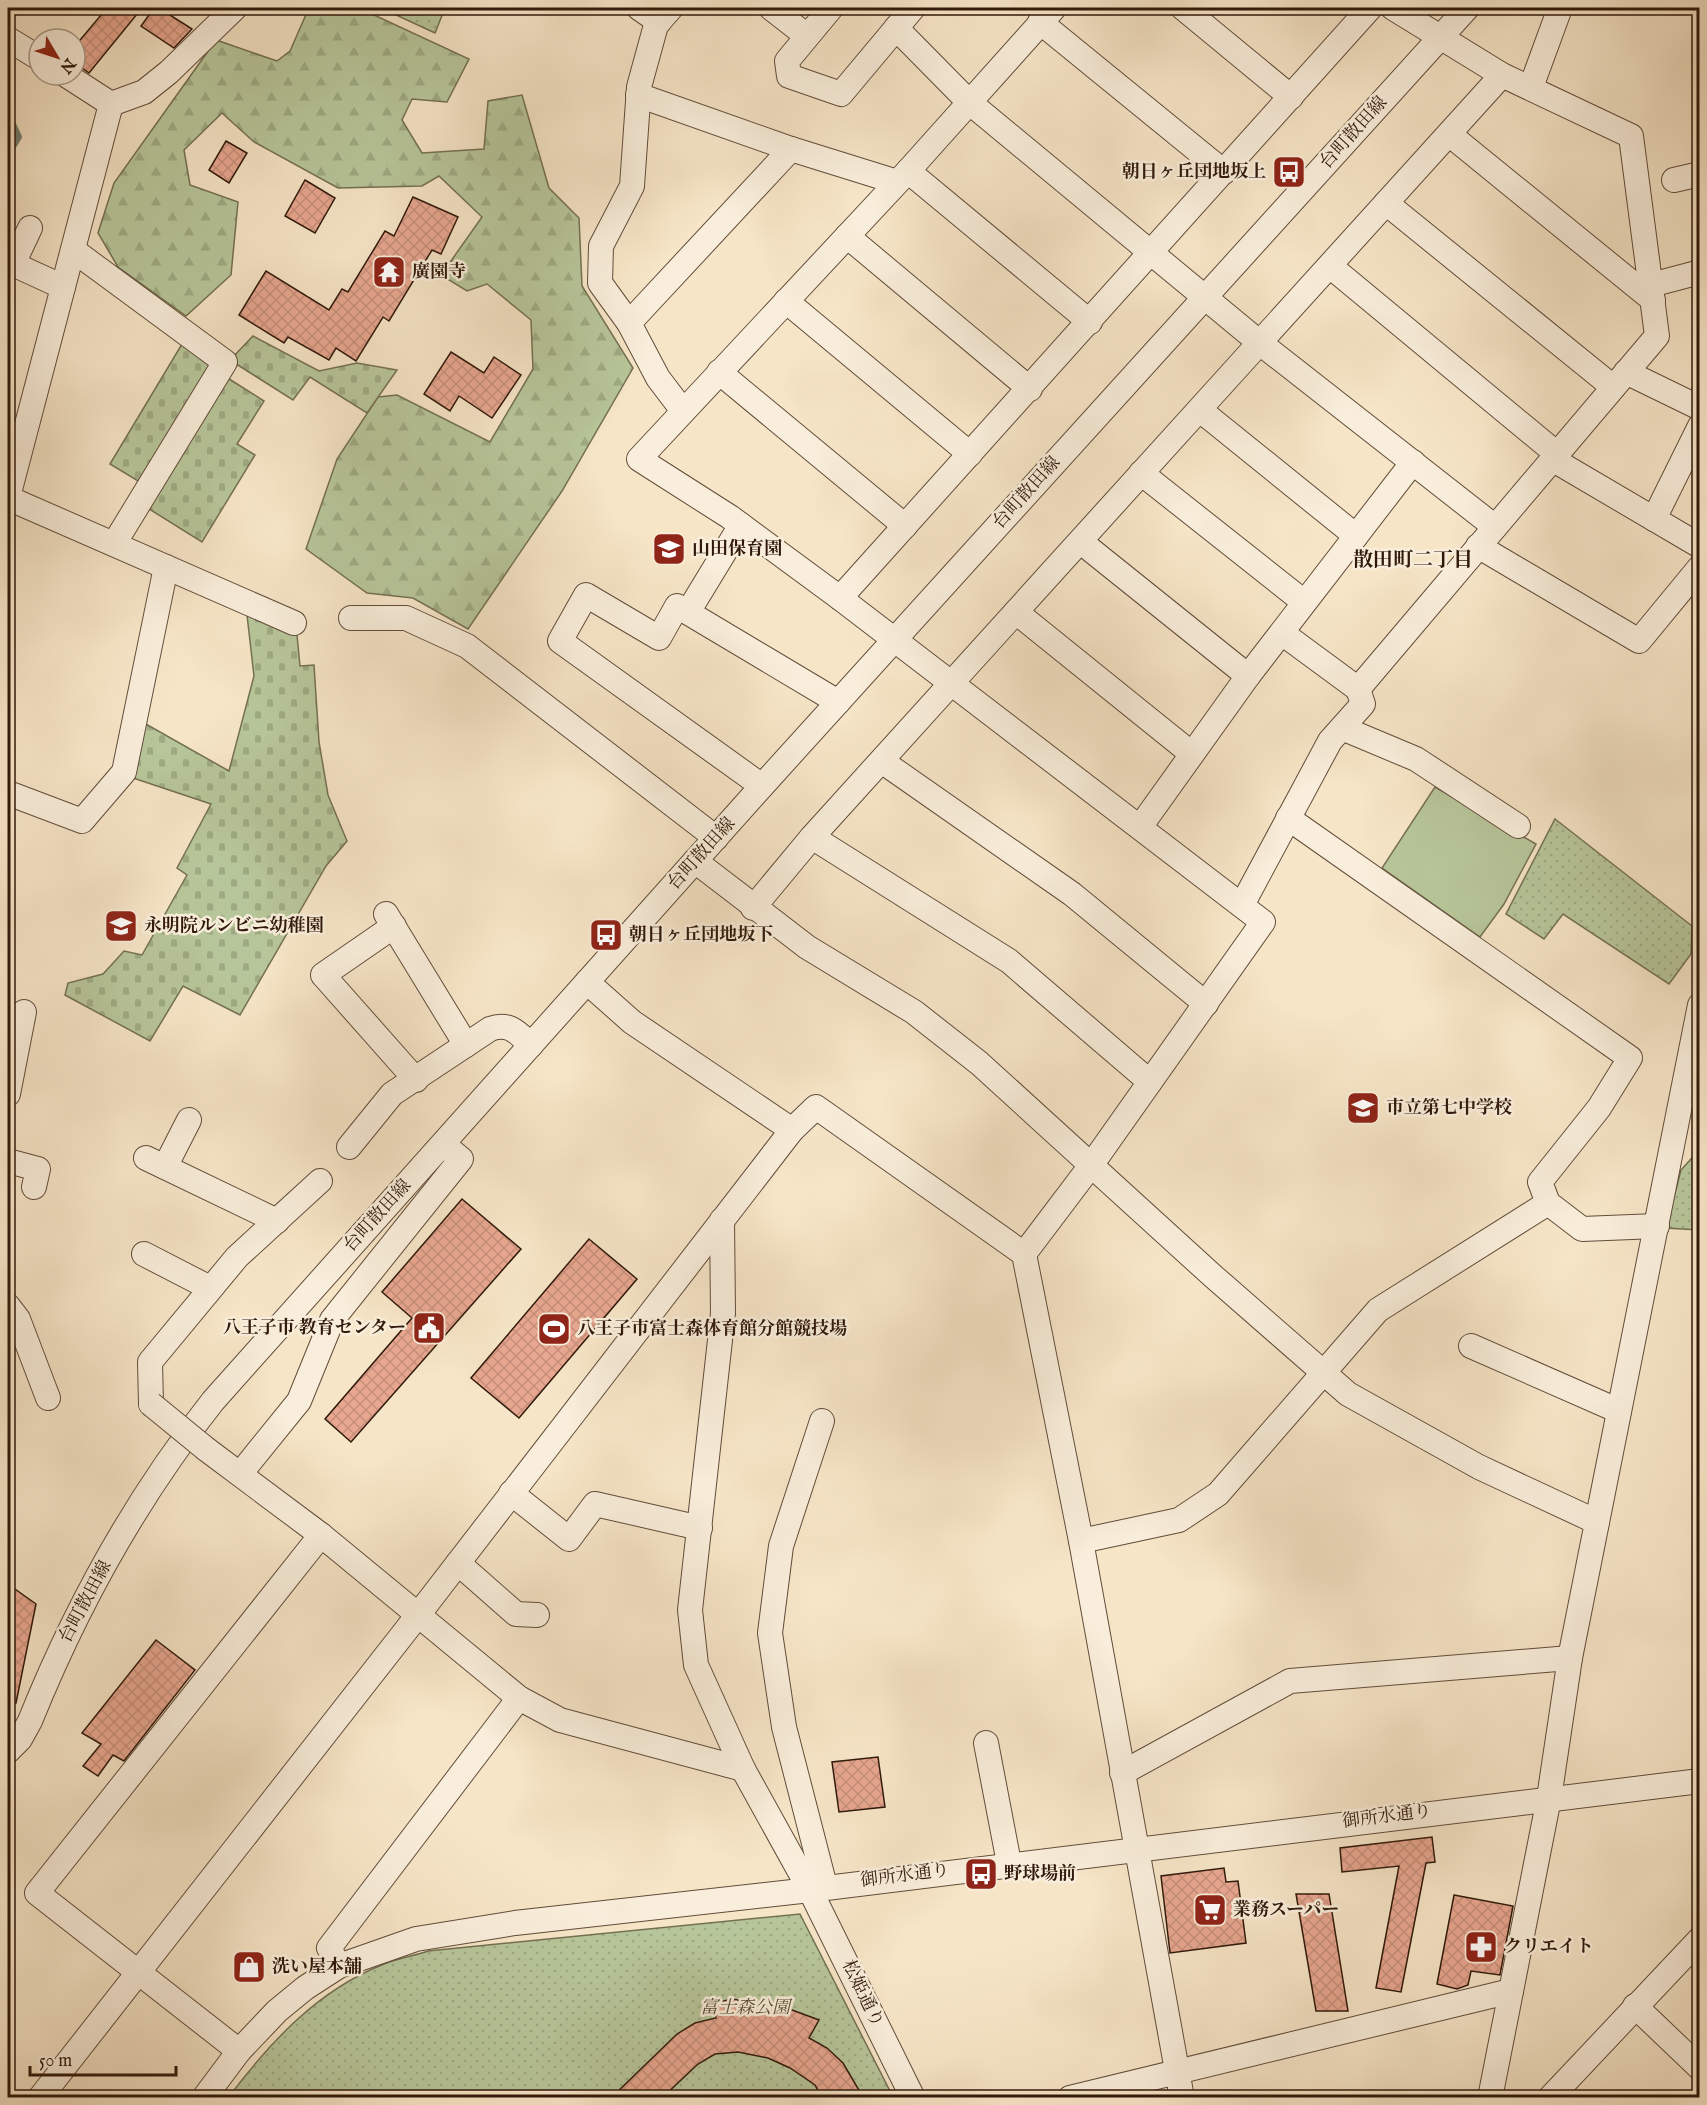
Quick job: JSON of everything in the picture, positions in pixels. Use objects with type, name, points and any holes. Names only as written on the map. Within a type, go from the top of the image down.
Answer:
[{"type":"street","points":[[111,104],[144,92],[152,86],[235,8]]},
{"type":"street","points":[[639,8],[665,15],[638,95],[632,186],[601,246],[600,283],[629,323],[658,378],[683,411]]},
{"type":"street","points":[[771,8],[807,36]]},
{"type":"street","points":[[831,8],[787,60],[789,76],[841,94],[913,8]]},
{"type":"street","points":[[1183,8],[1291,97]]},
{"type":"street","points":[[840,598],[1370,8]]},
{"type":"street","points":[[1358,689],[1657,336],[1631,136],[1502,75],[1393,8]]},
{"type":"street","name":"台町散田線","points":[[8,1751],[20,1739],[30,1721],[84,1600],[134,1513],[182,1441],[256,1351],[893,640],[1467,8]]},
{"type":"street","points":[[1531,87],[1560,8]]},
{"type":"street","points":[[1024,1254],[1092,1164],[1263,922],[840,598],[741,525],[639,459],[847,236],[1047,15],[1224,172]]},
{"type":"street","points":[[896,28],[969,102],[1260,343],[1494,527]]},
{"type":"street","points":[[8,39],[27,51]]},
{"type":"street","points":[[753,908],[812,837],[1502,75]]},
{"type":"street","points":[[85,87],[111,104]]},
{"type":"street","points":[[638,95],[791,149],[902,176],[1090,322]]},
{"type":"street","points":[[111,104],[8,497],[294,623]]},
{"type":"street","points":[[1449,134],[1652,292]]},
{"type":"street","points":[[629,323],[791,149]]},
{"type":"street","points":[[1674,180],[1700,174]]},
{"type":"street","points":[[1386,203],[1620,379],[1700,408]]},
{"type":"street","points":[[30,228],[13,264],[63,287]]},
{"type":"street","points":[[847,236],[1030,388]]},
{"type":"street","points":[[73,250],[225,362],[114,544]]},
{"type":"street","points":[[1330,267],[1554,456],[1700,546]]},
{"type":"street","points":[[1652,292],[1700,272]]},
{"type":"street","points":[[786,301],[970,454]]},
{"type":"street","points":[[719,372],[905,526]]},
{"type":"street","points":[[1200,410],[1356,536]]},
{"type":"street","points":[[1654,519],[1700,426]]},
{"type":"street","points":[[1140,827],[1248,676],[1413,462]]},
{"type":"street","points":[[1141,473],[1304,602]]},
{"type":"street","points":[[688,612],[741,525]]},
{"type":"street","points":[[1081,542],[1248,676]]},
{"type":"street","points":[[1478,546],[1639,641],[1700,567]]},
{"type":"street","points":[[8,793],[82,821],[124,772],[166,567]]},
{"type":"street","points":[[762,786],[560,641],[586,595],[659,638],[677,606],[838,702]]},
{"type":"street","points":[[1016,612],[1192,754]]},
{"type":"street","points":[[351,618],[406,618],[467,646],[716,838]]},
{"type":"street","points":[[1242,905],[1330,741],[1364,704],[1358,689],[1282,633]]},
{"type":"street","points":[[1342,728],[1416,759],[1518,826]]},
{"type":"street","points":[[882,762],[1072,894],[1206,1004]]},
{"type":"street","points":[[1288,818],[1630,1058],[1599,1108],[1540,1182],[1548,1203],[1582,1229],[1657,1226]]},
{"type":"street","points":[[812,837],[1009,961],[1150,1082]]},
{"type":"street","points":[[695,861],[753,908],[807,947],[914,1012],[979,1063],[1214,1277],[1348,1394],[1469,1461],[1597,1522]]},
{"type":"street","points":[[416,1080],[323,975],[390,920],[466,1045]]},
{"type":"street","points":[[587,982],[632,1022],[792,1130]]},
{"type":"street","points":[[1490,2097],[1549,1798],[1570,1658],[1700,1005]]},
{"type":"street","points":[[8,1094],[24,1012]]},
{"type":"street","points":[[349,1147],[392,1094],[466,1045],[501,1025],[511,1027],[531,1045]]},
{"type":"street","points":[[40,2097],[418,1615],[792,1130],[816,1107],[1024,1254],[1080,1541],[1182,2097]]},
{"type":"street","points":[[189,1120],[155,1163],[277,1221]]},
{"type":"street","points":[[240,1474],[299,1401],[332,1320],[461,1160],[443,1144]]},
{"type":"street","points":[[8,1161],[38,1169],[34,1187]]},
{"type":"street","points":[[320,1181],[237,1257],[150,1362],[151,1404],[206,1449],[321,1535],[519,1698],[560,1720],[743,1769]]},
{"type":"street","points":[[1080,1541],[1179,1520],[1218,1494],[1378,1310],[1548,1203]]},
{"type":"street","points":[[722,1220],[723,1313],[690,1610],[696,1665],[743,1769],[818,1888]]},
{"type":"street","points":[[144,1254],[210,1288]]},
{"type":"street","points":[[8,1306],[18,1319],[48,1398]]},
{"type":"street","points":[[1471,1346],[1619,1411]]},
{"type":"street","points":[[818,1888],[784,1727],[770,1633],[781,1546],[822,1421]]},
{"type":"street","points":[[511,1493],[569,1539],[595,1504],[700,1528]]},
{"type":"street","points":[[239,2051],[136,1973],[37,1893],[321,1535]]},
{"type":"street","points":[[458,1563],[516,1614],[537,1615]]},
{"type":"street","points":[[1122,1773],[1290,1681],[1570,1658]]},
{"type":"street","points":[[339,1966],[329,1947],[519,1698]]},
{"type":"street","points":[[986,1743],[1009,1863]]},
{"type":"street","name":"御所水通り","points":[[204,2097],[239,2051],[277,2011],[305,1988],[339,1966],[427,1937],[515,1923],[1700,1780]]},
{"type":"street","name":"松姫通り","points":[[818,1888],[913,2097]]},
{"type":"street","points":[[1550,2097],[1700,1939]]},
{"type":"street","points":[[1070,2097],[1511,1991]]},
{"type":"street","points":[[1635,2007],[1700,2068]]},
{"type":"green space","points":[[381,8],[445,8],[435,33]]},
{"type":"green space","points":[[308,10],[372,14],[469,59],[447,102],[412,99],[402,120],[422,153],[484,149],[488,101],[522,95],[549,188],[579,218],[582,286],[633,368],[562,491],[468,629],[413,598],[367,593],[306,549],[337,459],[378,397],[397,395],[490,442],[533,369],[531,320],[487,284],[467,291],[441,275],[482,217],[439,176],[422,186],[338,188],[254,142],[222,113],[184,150],[190,185],[238,202],[231,275],[186,316],[118,267],[98,233],[114,183],[216,40],[277,61],[290,51]]},
{"type":"green space","points":[[253,336],[319,371],[357,363],[397,370],[367,413],[310,377],[293,400],[230,360]]},
{"type":"green space","points":[[182,344],[215,364],[143,484],[110,464]]},
{"type":"green space","points":[[226,377],[264,401],[237,444],[255,455],[202,542],[146,507]]},
{"type":"green space","points":[[247,615],[297,635],[300,666],[314,665],[319,742],[328,795],[347,841],[326,866],[240,1015],[183,986],[150,1041],[65,995],[68,983],[103,974],[124,951],[142,955],[187,875],[177,868],[211,804],[130,777],[144,723],[229,771],[254,676]]},
{"type":"green space","points":[[1435,787],[1536,844],[1504,904],[1480,937],[1382,868]]},
{"type":"green space","points":[[1555,819],[1692,926],[1691,954],[1669,984],[1563,914],[1544,939],[1506,914]]},
{"type":"green space","points":[[1699,1150],[1699,1230],[1666,1228],[1681,1170]]},
{"type":"green space","name":"富士森公園","points":[[800,1914],[893,2097],[228,2098],[278,2038],[317,2003],[360,1975],[395,1960],[428,1951]]},
{"type":"building","points":[[107,8],[142,8],[89,73],[87,72],[87,32]]},
{"type":"building","points":[[154,8],[159,8],[192,29],[174,48],[141,26]]},
{"type":"building","points":[[226,141],[247,153],[229,183],[209,170]]},
{"type":"building","points":[[305,180],[335,198],[315,233],[285,216]]},
{"type":"building","points":[[413,197],[458,217],[441,254],[432,250],[389,321],[383,317],[356,361],[336,348],[329,360],[288,337],[284,343],[239,315],[266,271],[329,310],[342,289],[348,292],[385,231],[394,236]]},
{"type":"building","points":[[451,352],[484,373],[494,357],[521,375],[492,418],[459,396],[450,411],[424,394]]},
{"type":"building","name":"八王子市 教育センター","points":[[462,1199],[521,1249],[351,1442],[325,1419],[412,1318],[382,1292]]},
{"type":"building","name":"八王子市富士森体育館分館競技場","points":[[589,1239],[637,1279],[519,1418],[471,1378]]},
{"type":"building","points":[[8,1584],[36,1604],[16,1703],[8,1702]]},
{"type":"building","points":[[156,1640],[195,1670],[124,1761],[113,1755],[98,1776],[83,1766],[101,1744],[82,1733]]},
{"type":"building","points":[[878,1757],[885,1807],[839,1812],[832,1762]]},
{"type":"building","points":[[1432,1837],[1435,1862],[1426,1863],[1401,1992],[1376,1988],[1399,1866],[1342,1872],[1340,1848]]},
{"type":"building","points":[[1224,1868],[1226,1882],[1238,1881],[1246,1943],[1170,1953],[1161,1876]]},
{"type":"building","points":[[1296,1894],[1329,1894],[1348,2011],[1316,2011]]},
{"type":"building","points":[[1454,1895],[1513,1906],[1500,1975],[1471,1971],[1468,1985],[1457,1989],[1437,1984]]},
{"type":"building","points":[[732,1999],[792,2010],[819,2020],[809,2038],[827,2048],[843,2063],[863,2097],[822,2097],[815,2085],[790,2068],[768,2058],[738,2052],[715,2054],[698,2064],[663,2097],[612,2097],[677,2034],[695,2023],[716,2018],[715,2003]]},
{"type":"waterway","points":[[8,113],[19,137],[8,155]]},
{"type":"place","name":"朝日ヶ丘団地坂上","points":[[1289,172]]},
{"type":"place","name":"廣園寺","points":[[389,272]]},
{"type":"place","name":"山田保育園","points":[[669,549]]},
{"type":"place","name":"永明院ルンビニ幼稚園","points":[[121,926]]},
{"type":"place","name":"朝日ヶ丘団地坂下","points":[[606,935]]},
{"type":"place","name":"市立第七中学校","points":[[1363,1108]]},
{"type":"place","name":"八王子市 教育センター","points":[[429,1328]]},
{"type":"place","name":"八王子市富士森体育館分館競技場","points":[[554,1329]]},
{"type":"place","name":"野球場前","points":[[981,1874]]},
{"type":"place","name":"業務スーパー","points":[[1210,1910]]},
{"type":"place","name":"クリエイト","points":[[1481,1947]]},
{"type":"place","name":"洗い屋本舗","points":[[249,1967]]},
{"type":"district","name":"散田町二丁目","points":[[1413,560]]}]
